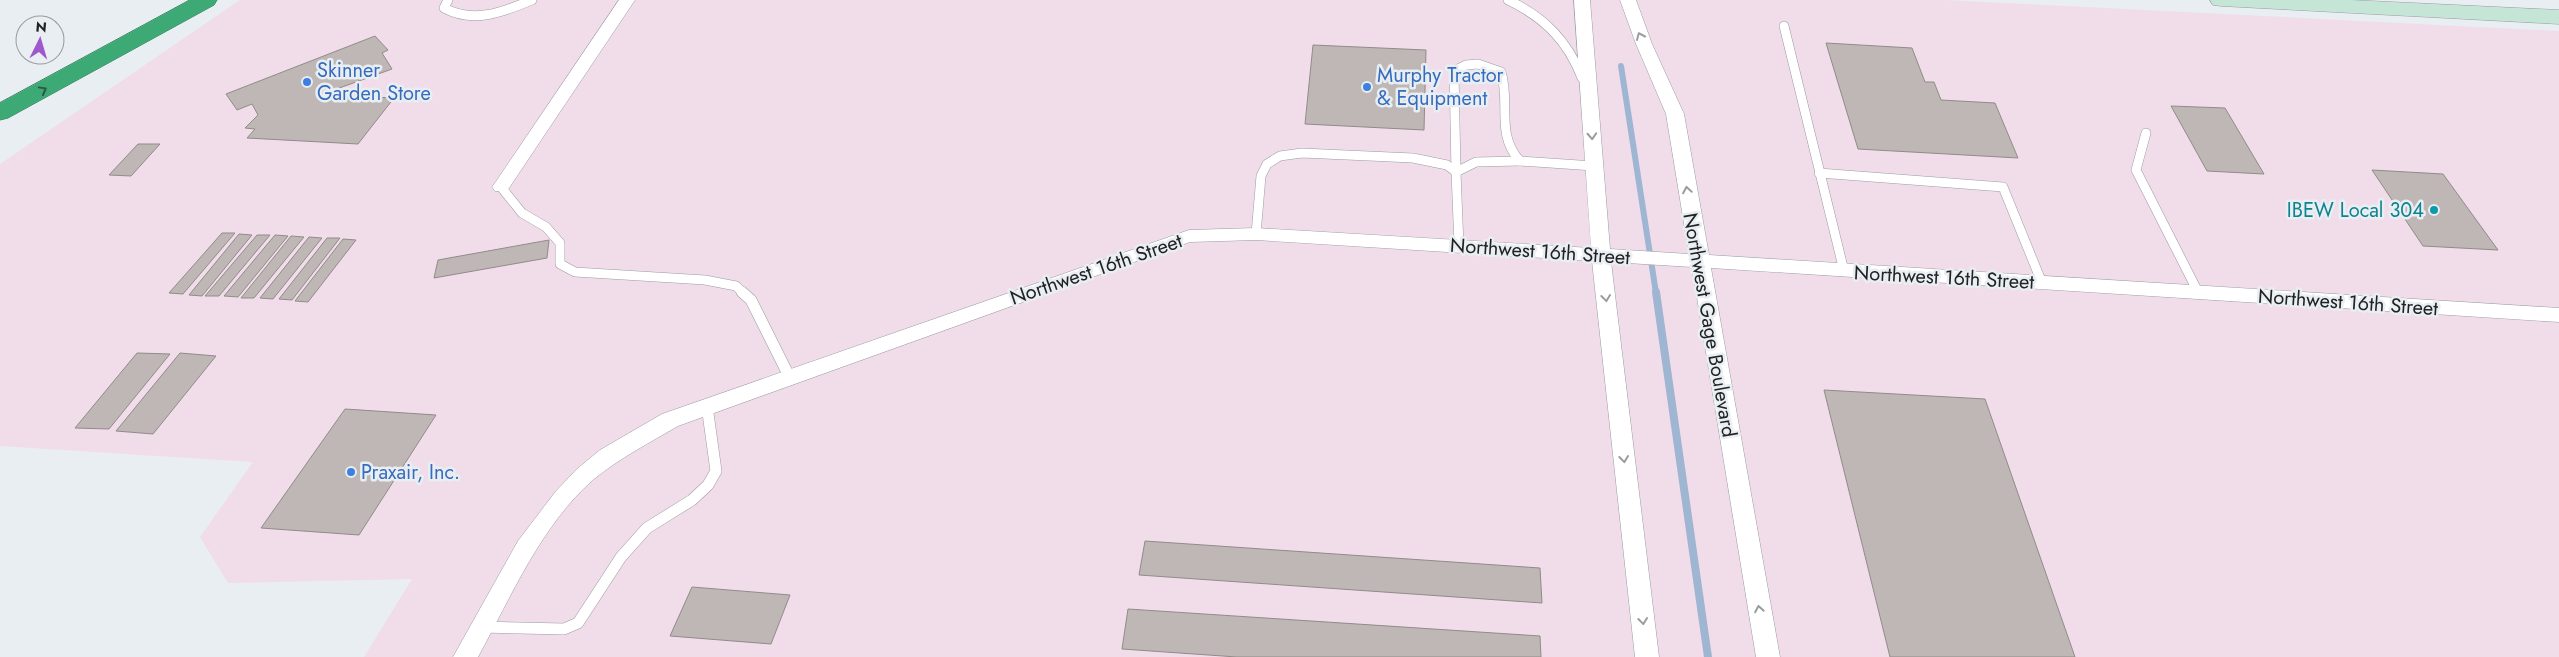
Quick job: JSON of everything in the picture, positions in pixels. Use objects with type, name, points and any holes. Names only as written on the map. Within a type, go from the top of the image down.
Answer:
[{"type":"highway","points":[[0,113],[206,0]]},
{"type":"main road","points":[[2222,0],[2559,17]]},
{"type":"street","points":[[501,186],[627,0]]},
{"type":"street","points":[[1582,0],[1601,254],[1647,657]]},
{"type":"street","name":"Northwest Gage Boulevard","points":[[1628,0],[1638,34],[1657,71],[1675,114],[1768,657]]},
{"type":"street","name":"Northwest 16th Street","points":[[465,657],[526,548],[572,488],[607,457],[670,420],[789,376],[1189,236],[1256,234],[2559,315]]},
{"type":"lane","points":[[448,0],[444,8],[454,15],[472,17],[492,15],[532,0]]},
{"type":"lane","points":[[1508,0],[1548,23],[1562,39],[1577,63],[1590,101]]},
{"type":"lane","points":[[1784,26],[1844,271]]},
{"type":"lane","points":[[1459,246],[1454,148],[1454,71],[1463,65],[1478,63],[1490,66],[1501,72],[1504,81],[1506,143],[1512,154],[1520,161]]},
{"type":"lane","points":[[2146,133],[2136,170],[2198,292]]},
{"type":"lane","points":[[1256,234],[1261,176],[1267,164],[1280,156],[1302,153],[1413,158],[1447,165],[1456,172]]},
{"type":"lane","points":[[1456,172],[1476,162],[1520,161],[1594,166]]},
{"type":"lane","points":[[1819,173],[2003,187],[2042,283]]},
{"type":"lane","points":[[501,186],[522,213],[546,227],[560,243],[560,264],[575,272],[705,280],[736,286],[751,300],[789,376]]},
{"type":"lane","points":[[482,627],[564,629],[578,623],[621,557],[647,528],[692,500],[708,485],[716,471],[707,406]]},
{"type":"shaded area","points":[[240,0],[1946,0],[2559,31],[2559,657],[364,657],[412,579],[228,583],[200,537],[253,462],[0,446],[0,164]]},
{"type":"building","name":"Skinner Garden Store","points":[[375,36],[388,50],[382,53],[392,69],[320,95],[394,98],[358,144],[247,138],[255,129],[245,128],[258,115],[252,104],[237,110],[226,94]]},
{"type":"building","points":[[1826,43],[1912,48],[1925,82],[1934,82],[1941,100],[1995,103],[2018,158],[1858,149]]},
{"type":"building","name":"Murphy Tractor & Equipment","points":[[1313,45],[1426,50],[1424,130],[1305,124]]},
{"type":"building","points":[[2171,106],[2225,108],[2264,174],[2207,171]]},
{"type":"building","points":[[138,144],[160,144],[131,176],[109,175]]},
{"type":"building","name":"IBEW Local 304","points":[[2372,170],[2443,174],[2498,250],[2423,246]]},
{"type":"building","points":[[222,233],[235,233],[183,294],[169,293]]},
{"type":"building","points":[[239,234],[252,235],[202,296],[189,295]]},
{"type":"building","points":[[257,235],[270,235],[219,296],[205,296]]},
{"type":"building","points":[[275,235],[288,236],[238,297],[224,296]]},
{"type":"building","points":[[291,236],[304,237],[254,298],[241,298]]},
{"type":"building","points":[[309,237],[322,238],[273,299],[260,298]]},
{"type":"building","points":[[327,238],[340,238],[292,300],[279,299]]},
{"type":"building","points":[[343,239],[356,240],[308,302],[295,301]]},
{"type":"building","points":[[549,240],[547,258],[434,278],[438,260]]},
{"type":"building","points":[[137,353],[170,354],[109,429],[75,428]]},
{"type":"building","points":[[180,353],[216,356],[153,434],[116,431]]},
{"type":"building","points":[[1824,390],[1985,399],[2075,657],[1890,657]]},
{"type":"building","name":"Praxair, Inc.","points":[[345,409],[436,415],[359,535],[261,528]]},
{"type":"building","points":[[1145,541],[1540,568],[1542,603],[1139,575]]},
{"type":"building","points":[[692,587],[790,595],[771,644],[670,636]]},
{"type":"building","points":[[1128,609],[1540,636],[1541,657],[1237,657],[1122,649]]},
{"type":"waterway","points":[[1621,66],[1656,293]]},
{"type":"waterway","points":[[1656,292],[1708,657]]},
{"type":"place","name":"Skinner Garden Store","points":[[307,82]]},
{"type":"place","name":"Murphy Tractor & Equipment","points":[[1367,87]]},
{"type":"place","name":"IBEW Local 304","points":[[2434,210]]},
{"type":"place","name":"Praxair, Inc.","points":[[351,472]]}]
